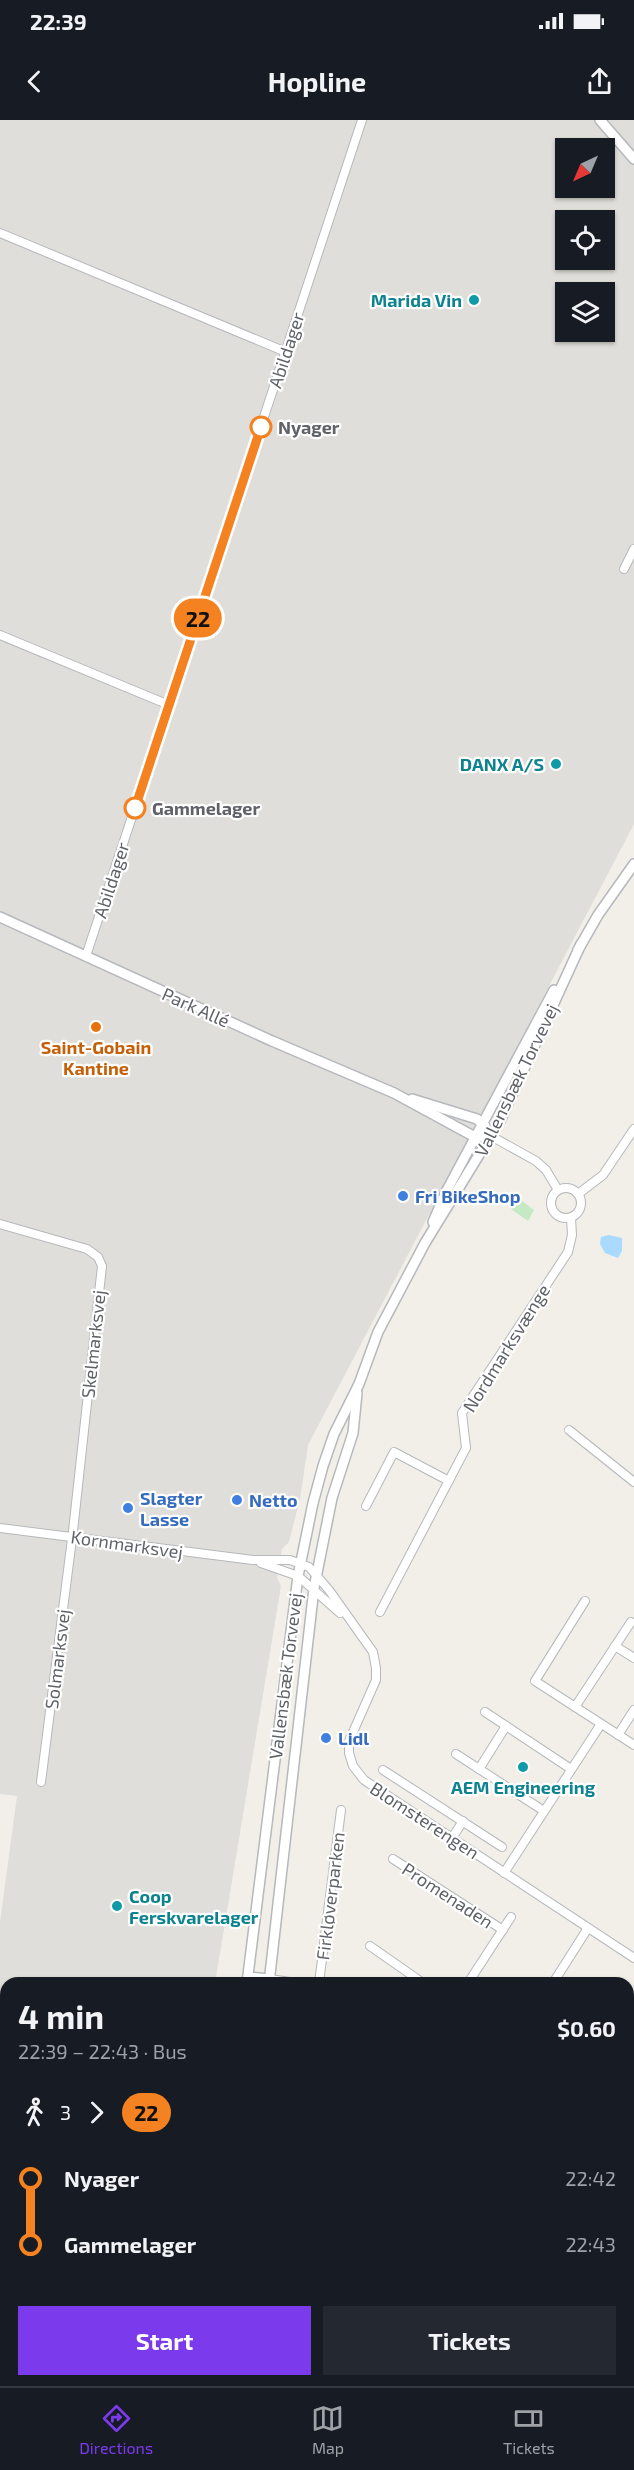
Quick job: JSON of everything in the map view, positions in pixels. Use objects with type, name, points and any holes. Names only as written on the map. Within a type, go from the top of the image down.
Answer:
[{"type":"street","name":"Abildager","points":[[86,956],[362,120]]},
{"type":"street","points":[[600,120],[634,159]]},
{"type":"street","points":[[0,233],[286,352]]},
{"type":"street","points":[[624,569],[634,549]]},
{"type":"street","points":[[0,635],[169,705]]},
{"type":"street","name":"Vallensbæk Torvevej","points":[[425,1243],[446,1192],[552,992],[598,915],[634,864]]},
{"type":"street","name":"Park Allé","points":[[0,917],[272,1041],[393,1093],[475,1137]]},
{"type":"street","name":"Vallensbæk Torvevej","points":[[247,1977],[300,1562],[323,1466],[337,1428],[359,1384],[378,1332],[425,1243],[491,1136],[524,1074],[530,1053],[581,944]]},
{"type":"street","name":"Park Allé","points":[[393,1093],[483,1122]]},
{"type":"street","points":[[483,1122],[491,1136],[536,1161],[546,1170],[558,1190]]},
{"type":"street","points":[[578,1194],[603,1175],[634,1129]]},
{"type":"street","points":[[475,1137],[491,1136]]},
{"type":"street","points":[[567,1188],[578,1194],[581,1206],[571,1218],[560,1217],[552,1210],[551,1199],[558,1190],[567,1188]]},
{"type":"street","name":"Nordmarksvænge","points":[[380,1612],[466,1448],[462,1413],[568,1252],[572,1235],[571,1218]]},
{"type":"street","name":"Skelmarksvej","points":[[0,1224],[87,1249],[98,1257],[102,1266],[72,1536]]},
{"type":"street","name":"Vallensbæk Torvevej","points":[[269,1977],[316,1574],[332,1498],[353,1434],[359,1384]]},
{"type":"street","points":[[569,1430],[634,1482]]},
{"type":"street","points":[[366,1506],[394,1452],[449,1481]]},
{"type":"street","name":"Kornmarksvej","points":[[0,1528],[254,1560],[286,1559],[300,1562]]},
{"type":"street","name":"Solmarksvej","points":[[41,1782],[72,1536]]},
{"type":"street","name":"Kornmarksvej","points":[[254,1560],[298,1576],[314,1588]]},
{"type":"street","name":"Blomsterengen","points":[[300,1562],[316,1574],[373,1652],[376,1680],[349,1741],[349,1753],[353,1767],[364,1780],[634,1958]]},
{"type":"street","name":"Blomsterengen","points":[[314,1588],[349,1621]]},
{"type":"street","points":[[585,1601],[535,1682],[634,1746]]},
{"type":"street","points":[[575,1707],[631,1622]]},
{"type":"street","points":[[615,1646],[634,1658]]},
{"type":"street","points":[[618,1735],[634,1710]]},
{"type":"street","points":[[485,1712],[571,1769]]},
{"type":"street","points":[[504,1873],[601,1724]]},
{"type":"street","points":[[479,1768],[506,1726]]},
{"type":"street","points":[[456,1754],[544,1811]]},
{"type":"street","points":[[383,1770],[502,1847]]},
{"type":"street","name":"Firkløverparken","points":[[320,1977],[341,1810]]},
{"type":"street","points":[[452,1838],[463,1821]]},
{"type":"street","name":"Promenaden","points":[[393,1859],[503,1930]]},
{"type":"street","name":"Promenaden","points":[[472,1977],[511,1917]]},
{"type":"street","points":[[557,1977],[588,1928]]},
{"type":"street","points":[[370,1946],[414,1977]]},
{"type":"shaded area","points":[[0,120],[634,120],[634,824],[308,1445],[300,1499],[289,1542],[282,1549],[277,1578],[281,1586],[216,1977],[0,1977],[0,1922],[17,1796],[0,1794]]},
{"type":"green space","points":[[518,1198],[534,1210],[528,1221],[511,1209]]},
{"type":"water","points":[[609,1235],[622,1238],[622,1251],[618,1258],[605,1253],[600,1244],[601,1237]]},
{"type":"bus line","name":"22","points":[[135,808],[261,427]]},
{"type":"place","name":"Marida Vin","points":[[474,300]]},
{"type":"place","name":"Nyager","points":[[261,427]]},
{"type":"place","name":"DANX A/S","points":[[556,764]]},
{"type":"place","name":"Gammelager","points":[[135,808]]},
{"type":"place","name":"Saint-Gobain Kantine","points":[[96,1027]]},
{"type":"place","name":"Fri BikeShop","points":[[403,1196]]},
{"type":"place","name":"Netto","points":[[237,1500]]},
{"type":"place","name":"Slagter Lasse","points":[[128,1508]]},
{"type":"place","name":"Lidl","points":[[326,1738]]},
{"type":"place","name":"AEM Engineering","points":[[523,1767]]},
{"type":"place","name":"Coop Ferskvarelager","points":[[117,1906]]}]
